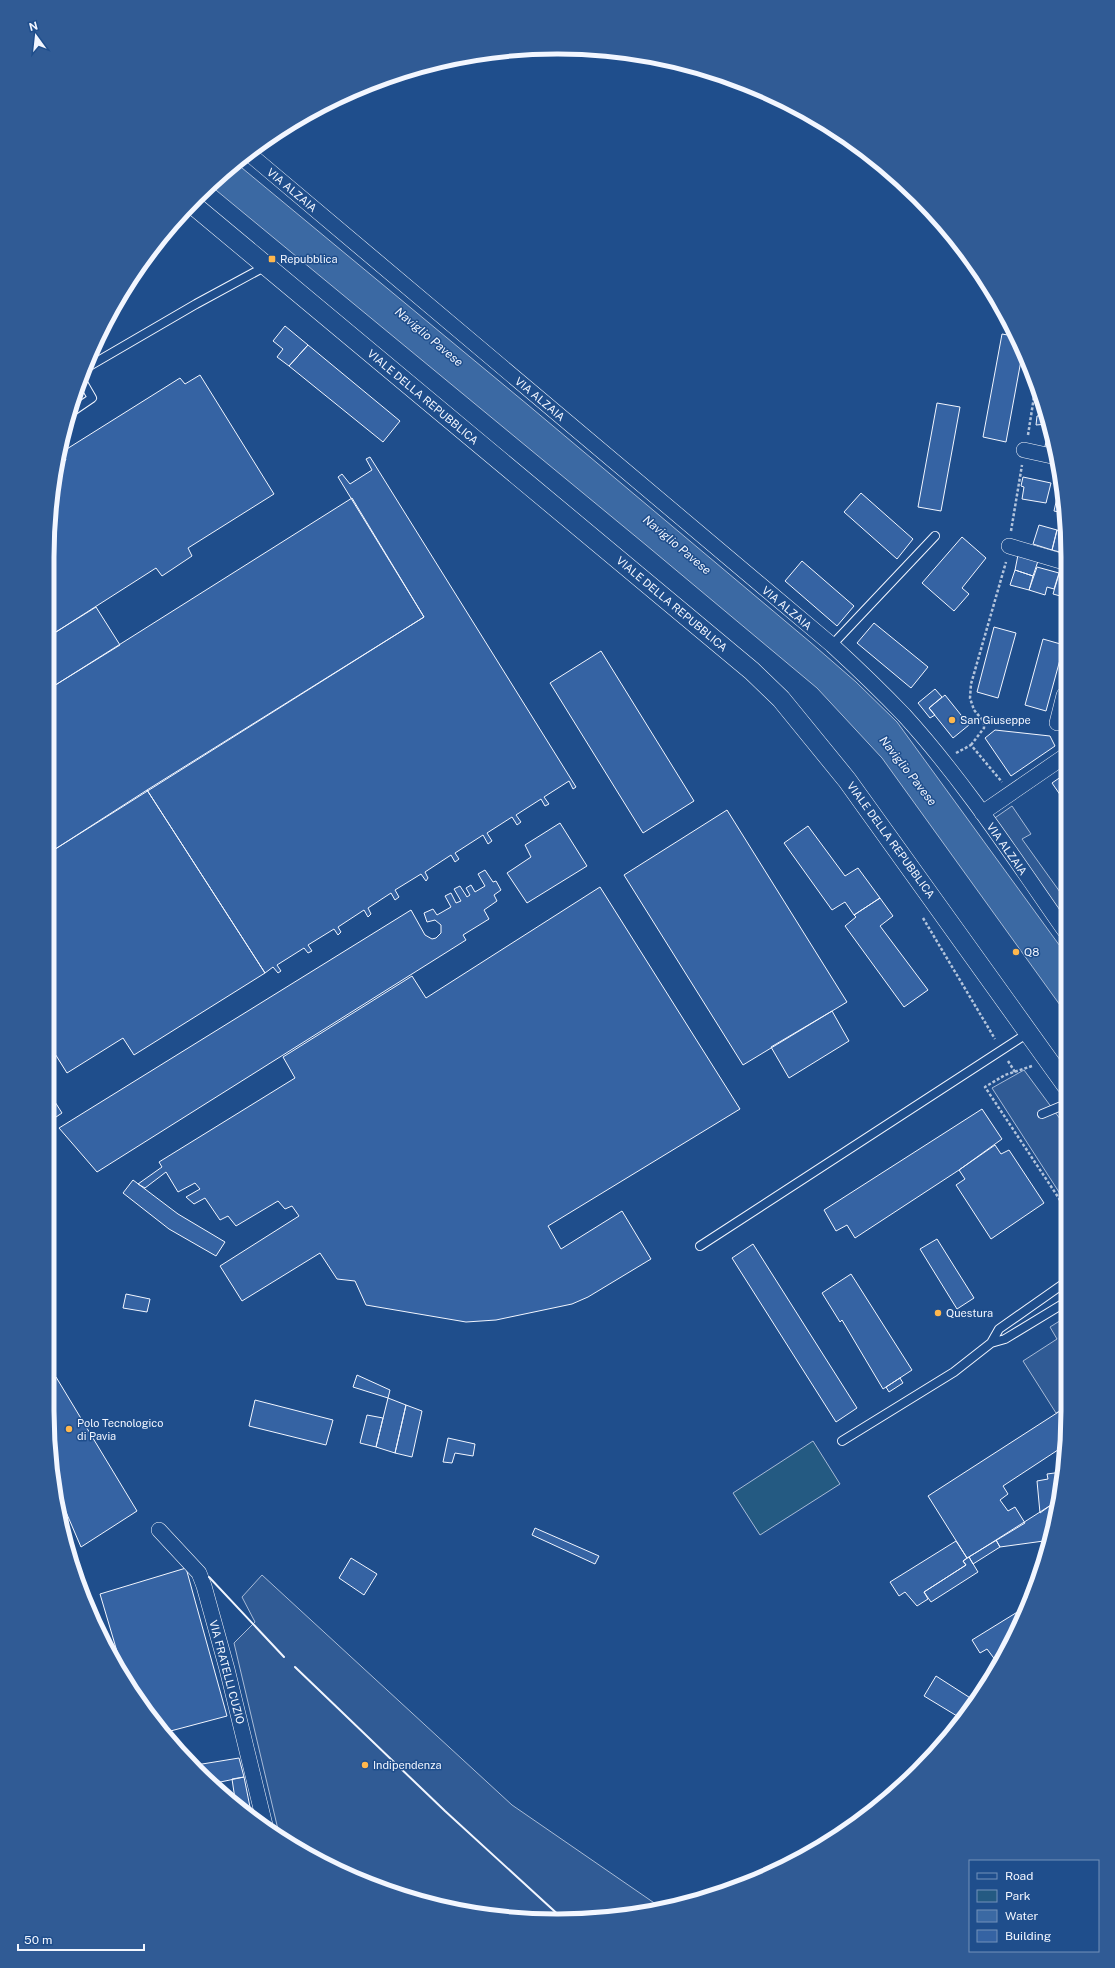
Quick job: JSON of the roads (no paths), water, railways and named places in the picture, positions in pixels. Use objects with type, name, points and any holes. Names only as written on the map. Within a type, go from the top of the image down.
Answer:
[{"type":"street","name":"VIA ALZAIA","points":[[253,157],[832,646],[904,716],[942,762],[982,813],[1061,925]]},
{"type":"street","name":"VIALE DELLA REPUBBLICA","points":[[196,207],[752,671],[781,699],[847,780],[1061,1078]]},
{"type":"street","points":[[1024,450],[1050,456]]},
{"type":"street","points":[[1009,546],[1061,561]]},
{"type":"street","points":[[1056,723],[1061,706]]},
{"type":"street","points":[[982,813],[1061,759]]},
{"type":"street","name":"VIA FRATELLI CUZIO","points":[[159,1530],[199,1573],[204,1586],[228,1669],[264,1819]]},
{"type":"lane","points":[[92,364],[196,304],[266,266]]},
{"type":"lane","points":[[77,408],[92,398],[85,385]]},
{"type":"lane","points":[[832,646],[935,536]]},
{"type":"lane","points":[[700,1246],[1028,1032]]},
{"type":"lane","points":[[1042,1114],[1061,1106]]},
{"type":"lane","points":[[991,1343],[999,1329],[1061,1286]]},
{"type":"lane","points":[[842,1441],[954,1372],[991,1343],[1005,1339],[1061,1305]]},
{"type":"water","name":"Naviglio Pavese","points":[[241,167],[528,405],[856,682],[897,722],[1061,948],[1061,1006],[882,758],[817,688],[215,189]]},
{"type":"place","name":"Repubblica","points":[[272,259]]},
{"type":"place","name":"San Giuseppe","points":[[952,720]]},
{"type":"place","name":"Q8","points":[[1016,952]]},
{"type":"place","name":"Questura","points":[[938,1313]]},
{"type":"place","name":"Polo Tecnologico di Pavia","points":[[69,1429]]},
{"type":"place","name":"Indipendenza","points":[[365,1765]]}]
